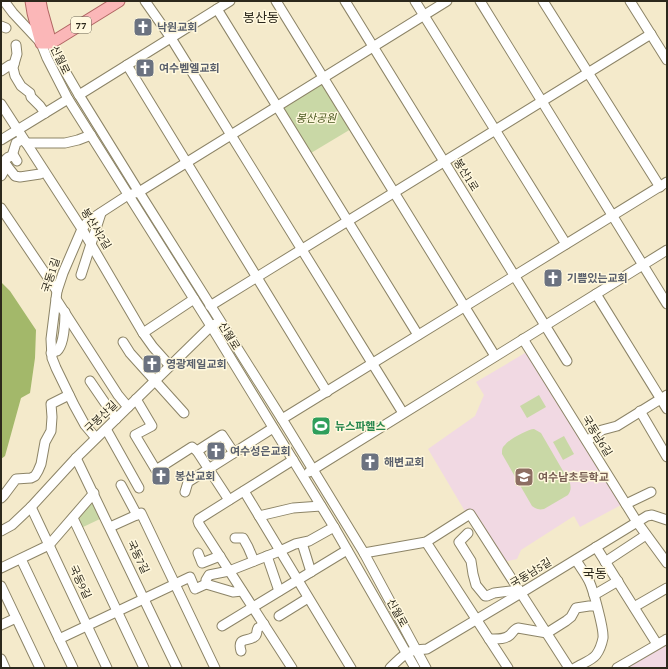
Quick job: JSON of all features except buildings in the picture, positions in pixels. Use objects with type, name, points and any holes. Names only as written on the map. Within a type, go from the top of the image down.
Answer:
[{"type":"main road","name":"신월로","points":[[31,1],[33,13],[46,43]]},
{"type":"main road","name":"신월로","points":[[40,1],[46,43]]},
{"type":"main road","name":"77","points":[[46,43],[119,1]]},
{"type":"street","points":[[4,1],[13,13],[46,43]]},
{"type":"street","points":[[144,1],[171,38],[403,413]]},
{"type":"street","points":[[79,95],[230,1]]},
{"type":"street","points":[[276,1],[495,356]]},
{"type":"street","name":"봉산1로","points":[[345,1],[568,361]]},
{"type":"street","points":[[416,1],[566,244]]},
{"type":"street","name":"국동1길","points":[[96,438],[84,425],[56,368],[51,353],[51,339],[56,295],[67,262],[82,228],[88,221],[128,195],[138,192],[186,163],[447,1]]},
{"type":"street","points":[[480,1],[667,304]]},
{"type":"street","points":[[282,419],[663,184],[588,72],[543,1]]},
{"type":"street","points":[[630,1],[666,54]]},
{"type":"street","points":[[217,9],[418,335]]},
{"type":"street","points":[[210,306],[651,34]]},
{"type":"street","name":"신월로","points":[[46,43],[58,59],[138,192],[282,419],[364,553],[426,668]]},
{"type":"street","name":"신월로","points":[[46,43],[47,58],[68,99],[211,326],[334,527],[415,668]]},
{"type":"street","points":[[16,45],[17,54],[14,64],[14,72],[24,89],[30,93],[31,97],[45,113]]},
{"type":"street","points":[[1,71],[14,64]]},
{"type":"street","points":[[127,65],[327,392]]},
{"type":"street","points":[[1,140],[68,99]]},
{"type":"street","name":"봉산서2길","points":[[1,104],[41,171],[82,228],[144,333],[170,366]]},
{"type":"street","points":[[41,171],[17,177],[13,175],[4,161],[7,157],[15,158],[16,143],[24,141],[65,143],[91,135]]},
{"type":"street","points":[[1,176],[7,166]]},
{"type":"street","points":[[1,208],[56,295],[65,312],[118,395],[128,407]]},
{"type":"street","points":[[80,275],[101,213]]},
{"type":"street","points":[[302,476],[667,250]]},
{"type":"street","points":[[67,262],[85,262]]},
{"type":"street","points":[[596,294],[664,397],[667,409]]},
{"type":"street","points":[[144,333],[194,299]]},
{"type":"street","points":[[51,353],[58,350],[60,346],[65,312]]},
{"type":"street","name":"구봉산길","points":[[1,530],[12,525],[31,507],[106,428],[211,326],[219,321]]},
{"type":"street","name":"국동남6길","points":[[524,339],[636,522],[667,563]]},
{"type":"street","points":[[123,342],[130,352],[184,412]]},
{"type":"street","points":[[90,381],[116,419]]},
{"type":"street","points":[[1,498],[16,479],[31,478],[37,473],[41,464],[44,443],[51,431],[52,417],[50,405],[69,395]]},
{"type":"street","points":[[587,442],[602,430],[617,426],[664,397]]},
{"type":"street","points":[[136,399],[152,426],[135,435],[156,470],[192,447],[197,451],[229,500]]},
{"type":"street","points":[[640,411],[667,457]]},
{"type":"street","points":[[106,428],[139,488]]},
{"type":"street","points":[[185,492],[188,482],[273,428]]},
{"type":"street","points":[[197,451],[222,435],[234,453]]},
{"type":"street","name":"국동7길","points":[[76,458],[177,668]]},
{"type":"street","points":[[292,668],[198,521],[293,460]]},
{"type":"street","points":[[122,485],[137,515]]},
{"type":"street","points":[[244,491],[351,668]]},
{"type":"street","points":[[626,504],[651,492]]},
{"type":"street","points":[[1,568],[49,545],[94,493]]},
{"type":"street","points":[[259,516],[289,508],[321,506]]},
{"type":"street","name":"국동9길","points":[[31,507],[107,668]]},
{"type":"street","points":[[110,527],[141,513],[215,668]]},
{"type":"street","points":[[364,553],[426,542],[470,514],[569,668]]},
{"type":"street","name":"국동남5길","points":[[406,652],[416,649],[427,649],[520,592],[576,560],[636,522],[650,515],[667,520]]},
{"type":"street","points":[[73,518],[144,668]]},
{"type":"street","points":[[206,584],[208,575],[229,571],[295,544],[310,541],[334,527]]},
{"type":"street","points":[[468,533],[460,541],[460,544],[471,561],[476,586],[485,596],[494,592],[520,592]]},
{"type":"street","points":[[605,562],[646,536]]},
{"type":"street","points":[[235,538],[243,538],[254,561]]},
{"type":"street","points":[[426,542],[508,668]]},
{"type":"street","points":[[302,543],[311,572]]},
{"type":"street","points":[[596,547],[658,644]]},
{"type":"street","points":[[222,626],[347,550]]},
{"type":"street","points":[[198,553],[202,563],[220,556]]},
{"type":"street","points":[[267,556],[279,591]]},
{"type":"street","points":[[21,559],[73,668]]},
{"type":"street","points":[[575,668],[595,655],[603,637],[594,595],[589,581],[576,560]]},
{"type":"street","points":[[59,639],[190,577],[195,588],[206,584],[233,592],[242,591]]},
{"type":"street","points":[[594,595],[618,581]]},
{"type":"street","points":[[1,586],[40,668]]},
{"type":"street","points":[[634,606],[667,588]]},
{"type":"street","points":[[279,616],[308,598]]},
{"type":"street","points":[[489,640],[509,636],[515,629],[518,628],[547,633],[571,617],[576,608],[596,606]]},
{"type":"street","points":[[1,625],[16,618]]},
{"type":"street","points":[[241,651],[240,645],[242,642],[255,637],[258,629],[264,624]]},
{"type":"street","points":[[617,668],[667,638]]},
{"type":"street","points":[[390,668],[406,652]]},
{"type":"street","points":[[1,659],[5,668]]},
{"type":"shaded area","name":"여수남초등학교","points":[[525,353],[531,354],[621,505],[580,527],[574,516],[521,550],[517,559],[504,562],[466,513],[428,449],[475,416],[484,395],[476,382]]},
{"type":"shaded area","points":[[667,643],[667,668],[626,668]]},
{"type":"green space","name":"봉산공원","points":[[319,84],[324,85],[351,129],[311,153],[282,107]]},
{"type":"green space","points":[[1,282],[10,291],[36,330],[35,358],[30,393],[21,398],[5,456],[1,459]]},
{"type":"green space","points":[[539,395],[546,407],[527,418],[520,406]]},
{"type":"green space","points":[[531,429],[541,433],[571,486],[568,495],[544,509],[538,509],[532,506],[502,454],[503,447],[510,440]]},
{"type":"green space","points":[[564,436],[574,454],[563,460],[553,442]]},
{"type":"green space","points":[[93,499],[102,518],[81,528],[77,521],[78,515]]},
{"type":"place","name":"낙원교회","points":[[143,27]]},
{"type":"place","name":"여수벧엘교회","points":[[145,68]]},
{"type":"place","name":"기쁨있는교회","points":[[553,278]]},
{"type":"place","name":"영광제일교회","points":[[152,364]]},
{"type":"place","name":"뉴스파헬스","points":[[321,426]]},
{"type":"place","name":"여수성은교회","points":[[216,451]]},
{"type":"place","name":"해변교회","points":[[370,462]]},
{"type":"place","name":"봉산교회","points":[[161,476]]},
{"type":"place","name":"여수남초등학교","points":[[524,477]]},
{"type":"district","name":"봉산동","points":[[261,17]]},
{"type":"district","name":"국동","points":[[595,573]]}]
